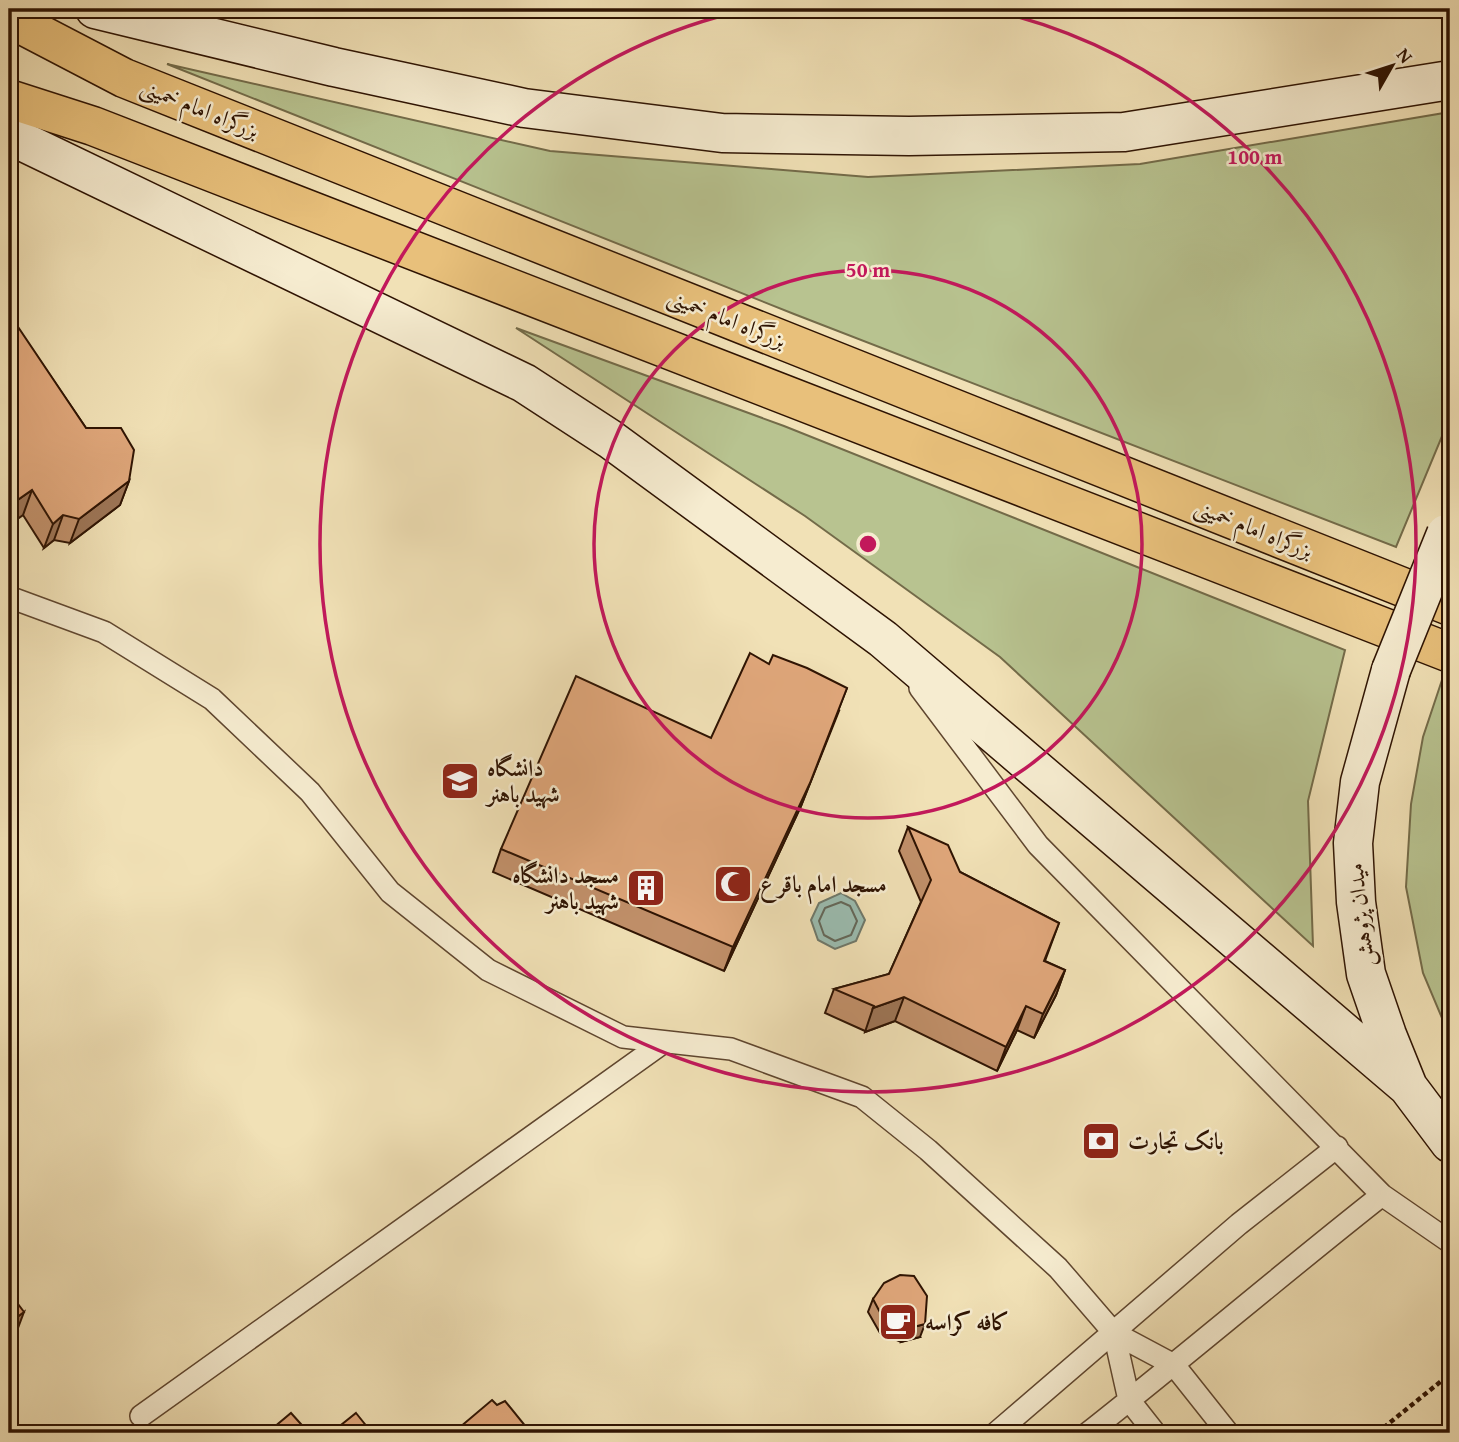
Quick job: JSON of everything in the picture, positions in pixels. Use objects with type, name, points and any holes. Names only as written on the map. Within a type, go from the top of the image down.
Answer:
[{"type":"highway","name":"بزرگراه امام خمینی","points":[[9,18],[124,78],[1450,606]]},
{"type":"highway","name":"بزرگراه امام خمینی","points":[[9,99],[93,126],[1450,653]]},
{"type":"main road","points":[[94,9],[334,67],[524,108],[722,133],[909,136],[1124,132],[1450,80]]},
{"type":"main road","points":[[9,135],[524,383],[611,439],[883,639],[1408,1087]]},
{"type":"main road","name":"میدان پژوهش","points":[[1448,530],[1391,670],[1360,782],[1353,843],[1356,902],[1366,974],[1408,1087],[1450,1143]]},
{"type":"lane","points":[[9,597],[104,632],[212,699],[310,792],[390,892],[488,970],[623,1037],[731,1049],[862,1097],[928,1150],[1058,1268],[1114,1333],[1174,1365],[1228,1433]]},
{"type":"lane","points":[[883,639],[1038,845],[1382,1195],[1450,1242]]},
{"type":"lane","points":[[141,1416],[664,1042]]},
{"type":"lane","points":[[996,1433],[1239,1224],[1337,1147]]},
{"type":"lane","points":[[1088,1433],[1382,1195]]},
{"type":"lane","points":[[1114,1333],[1129,1401],[1155,1433]]},
{"type":"path","points":[[1377,1433],[1450,1374]]},
{"type":"green space","points":[[167,64],[550,151],[868,177],[1140,164],[1450,112],[1450,417],[1396,547],[794,314]]},
{"type":"green space","points":[[516,328],[784,426],[1345,650],[1308,801],[1313,946],[1000,657],[805,516]]},
{"type":"green space","points":[[1449,659],[1450,1037],[1423,973],[1406,887],[1411,804],[1423,737]]},
{"type":"water","points":[[841,893],[855,901],[865,920],[856,941],[835,949],[818,940],[811,920],[819,903]]},
{"type":"building","points":[[9,315],[86,428],[121,428],[134,450],[129,481],[79,519],[63,515],[53,524],[32,490],[9,506]]},
{"type":"building","points":[[750,653],[769,664],[773,655],[847,688],[810,783],[733,947],[501,849],[576,676],[711,738]]},
{"type":"building","points":[[908,827],[948,845],[960,872],[1059,923],[1044,961],[1065,970],[1043,1014],[1026,1006],[1006,1047],[904,997],[873,1008],[874,1006],[834,989],[889,974],[931,880]]},
{"type":"building","name":"کافه کراسه","points":[[900,1275],[914,1276],[927,1296],[925,1324],[906,1329],[884,1320],[873,1299],[884,1283]]},
{"type":"building","points":[[9,1292],[24,1312],[9,1323]]},
{"type":"building","points":[[492,1400],[497,1405],[505,1401],[531,1433],[453,1433]]},
{"type":"building","points":[[291,1413],[309,1433],[267,1433]]},
{"type":"building","points":[[356,1413],[372,1433],[331,1433]]},
{"type":"place","name":"دانشگاه شهید باهنر","points":[[460,781]]},
{"type":"place","name":"مسجد امام باقر ع","points":[[733,884]]},
{"type":"place","name":"مسجد دانشگاه شهید باهنر","points":[[646,888]]},
{"type":"place","name":"بانک تجارت","points":[[1101,1141]]},
{"type":"place","name":"کافه کراسه","points":[[898,1322]]}]
